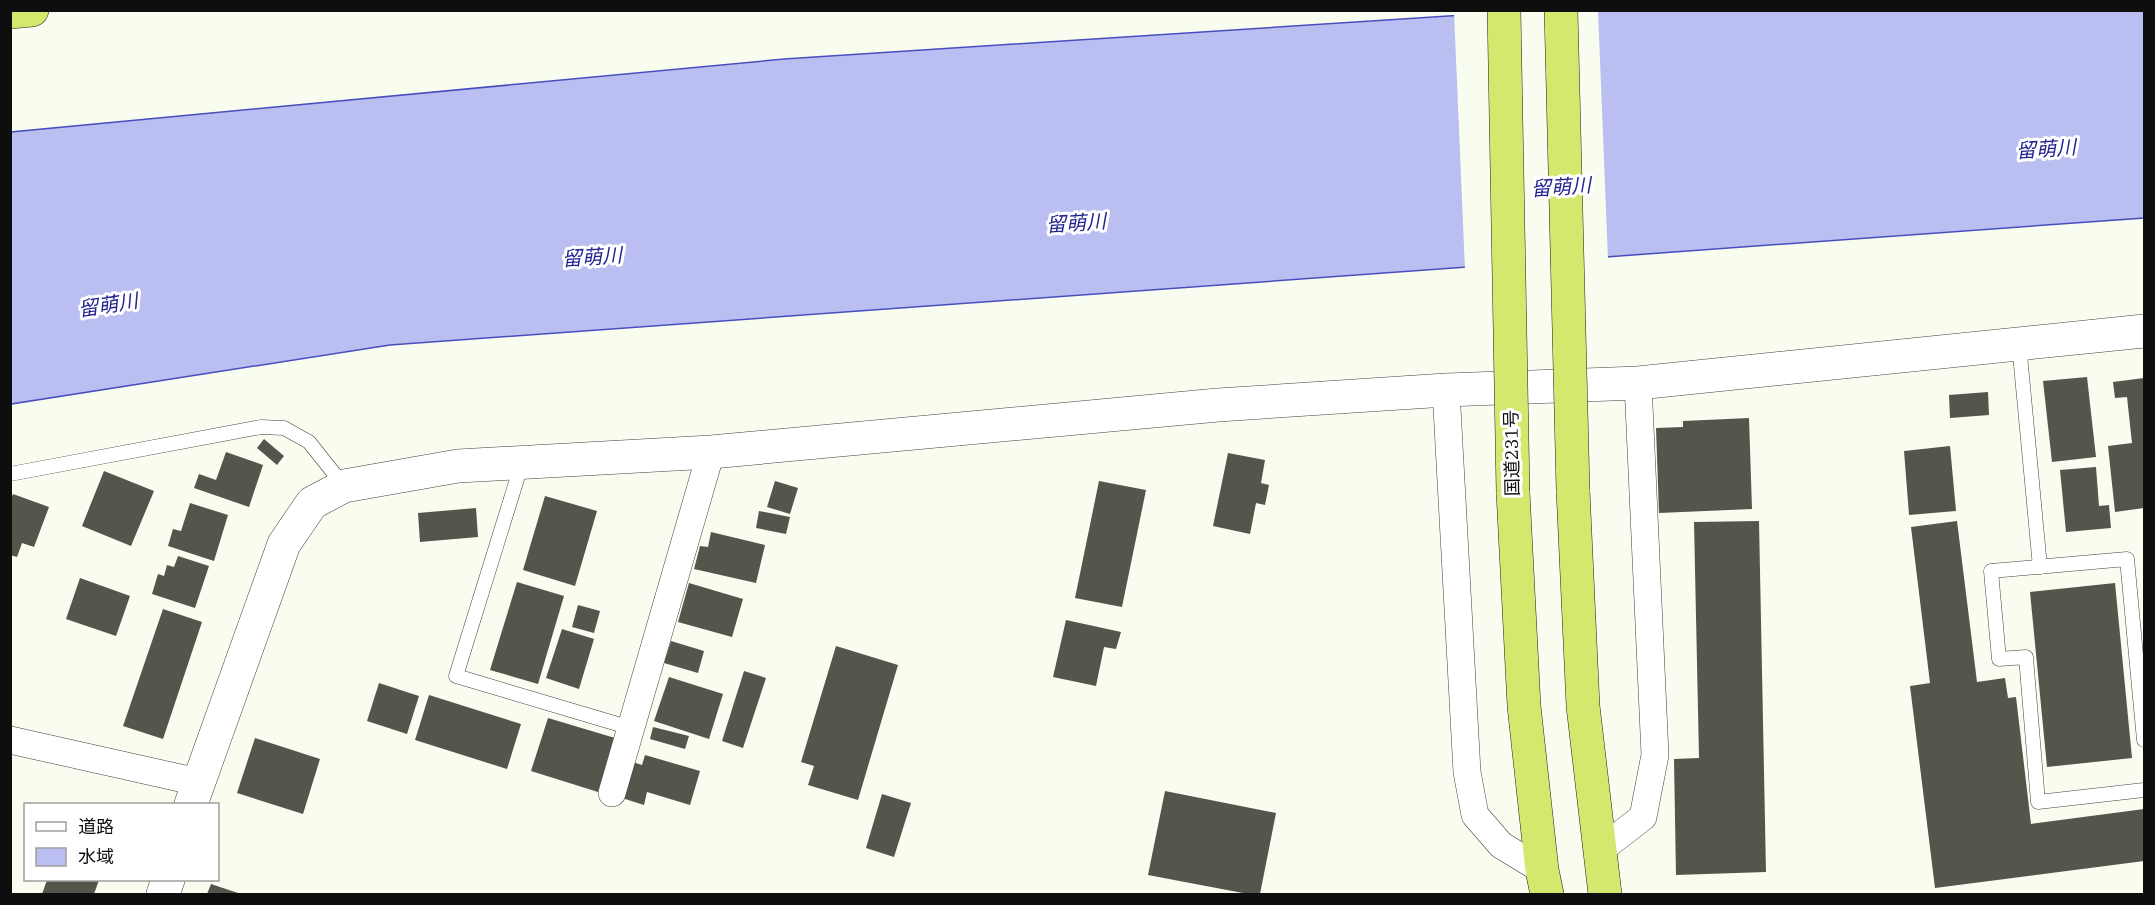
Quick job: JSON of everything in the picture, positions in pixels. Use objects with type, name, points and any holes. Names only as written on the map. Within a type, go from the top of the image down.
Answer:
[{"type":"highway","points":[[10,12],[32,10]]},
{"type":"highway","name":"国道231号","points":[[1504,10],[1513,492],[1524,706],[1544,882]]},
{"type":"highway","points":[[1561,10],[1573,490],[1583,706],[1605,894]]},
{"type":"street","points":[[10,740],[195,793],[284,544],[312,503],[344,486],[458,466],[711,452],[1218,405],[1446,390],[1638,383],[2145,331]]},
{"type":"street","points":[[1599,851],[1643,816],[1654,755],[1638,383]]},
{"type":"street","points":[[1446,390],[1467,772],[1475,814],[1501,845],[1544,882]]},
{"type":"street","points":[[612,793],[711,452]]},
{"type":"lane","points":[[2019,344],[2040,567]]},
{"type":"lane","points":[[10,474],[261,427],[284,428],[309,442],[344,486]]},
{"type":"lane","points":[[522,463],[456,676],[631,729]]},
{"type":"lane","points":[[2145,740],[2127,559],[1991,571],[1999,659],[2026,657],[2038,802],[2145,790]]},
{"type":"water","name":"留萌川","points":[[1526,11],[2144,11],[2144,218],[390,345],[11,404],[11,132],[784,59]]},
{"type":"pier","points":[[1480,10],[1598,11],[1608,259],[1465,270],[1454,12]]},
{"type":"building","points":[[2087,377],[2096,457],[2052,462],[2043,381]]},
{"type":"building","points":[[2144,378],[2144,508],[2115,512],[2108,446],[2132,443],[2127,397],[2115,398],[2113,382]]},
{"type":"building","points":[[1988,392],[1989,415],[1950,418],[1949,395]]},
{"type":"building","points":[[1749,418],[1752,509],[1659,513],[1656,428],[1683,427],[1683,421]]},
{"type":"building","points":[[264,439],[284,456],[277,465],[257,448]]},
{"type":"building","points":[[1950,446],[1956,511],[1909,515],[1904,451]]},
{"type":"building","points":[[226,452],[263,465],[249,507],[194,488],[199,474],[216,480]]},
{"type":"building","points":[[1228,453],[1265,460],[1261,483],[1269,485],[1265,505],[1256,503],[1250,534],[1213,526]]},
{"type":"building","points":[[2096,467],[2099,506],[2109,505],[2111,528],[2066,532],[2060,470]]},
{"type":"building","points":[[104,471],[154,491],[131,546],[82,526]]},
{"type":"building","points":[[775,481],[798,488],[790,514],[767,507]]},
{"type":"building","points":[[1099,481],[1146,490],[1122,607],[1075,598]]},
{"type":"building","points":[[13,494],[49,507],[34,547],[22,543],[17,557],[10,555],[10,501]]},
{"type":"building","points":[[545,496],[597,511],[575,586],[523,570]]},
{"type":"building","points":[[190,503],[228,515],[214,561],[168,546],[173,529],[181,531]]},
{"type":"building","points":[[476,508],[478,537],[420,542],[418,513]]},
{"type":"building","points":[[759,511],[790,517],[786,534],[756,528]]},
{"type":"building","points":[[1759,521],[1766,872],[1676,875],[1674,759],[1699,758],[1694,522]]},
{"type":"building","points":[[1957,521],[1977,682],[2005,678],[2008,698],[2016,697],[2031,824],[2144,809],[2144,861],[1935,888],[1910,686],[1930,683],[1911,527]]},
{"type":"building","points":[[711,532],[765,545],[756,583],[694,569],[700,546],[708,547]]},
{"type":"building","points":[[178,556],[209,566],[195,608],[152,594],[158,574],[164,576],[167,565],[174,567]]},
{"type":"building","points":[[80,578],[130,596],[116,636],[66,619]]},
{"type":"building","points":[[517,582],[564,596],[538,684],[490,670]]},
{"type":"building","points":[[689,583],[743,599],[732,637],[678,622]]},
{"type":"building","points":[[2115,583],[2132,758],[2047,767],[2030,592]]},
{"type":"building","points":[[578,605],[600,611],[594,633],[572,627]]},
{"type":"building","points":[[163,609],[202,622],[163,739],[123,726]]},
{"type":"building","points":[[1066,620],[1121,632],[1116,649],[1104,647],[1096,686],[1053,677]]},
{"type":"building","points":[[562,629],[594,639],[579,689],[546,678]]},
{"type":"building","points":[[671,641],[704,651],[698,673],[664,663]]},
{"type":"building","points":[[836,646],[898,665],[858,800],[808,785],[814,766],[801,762]]},
{"type":"building","points":[[744,671],[766,678],[743,748],[722,741]]},
{"type":"building","points":[[669,677],[723,694],[709,739],[654,721]]},
{"type":"building","points":[[379,683],[419,696],[407,734],[367,721]]},
{"type":"building","points":[[429,695],[521,724],[507,769],[415,740]]},
{"type":"building","points":[[548,718],[615,738],[598,792],[531,771]]},
{"type":"building","points":[[653,727],[689,736],[685,749],[650,739]]},
{"type":"building","points":[[255,738],[320,759],[303,814],[237,793]]},
{"type":"building","points":[[645,755],[700,771],[690,805],[647,792],[644,805],[622,798],[633,762],[642,765]]},
{"type":"building","points":[[1165,791],[1276,813],[1260,894],[1248,894],[1148,875]]},
{"type":"building","points":[[882,794],[911,803],[894,857],[866,848]]},
{"type":"building","points":[[47,881],[99,881],[94,894],[42,894]]},
{"type":"building","points":[[211,884],[241,894],[207,894]]}]
